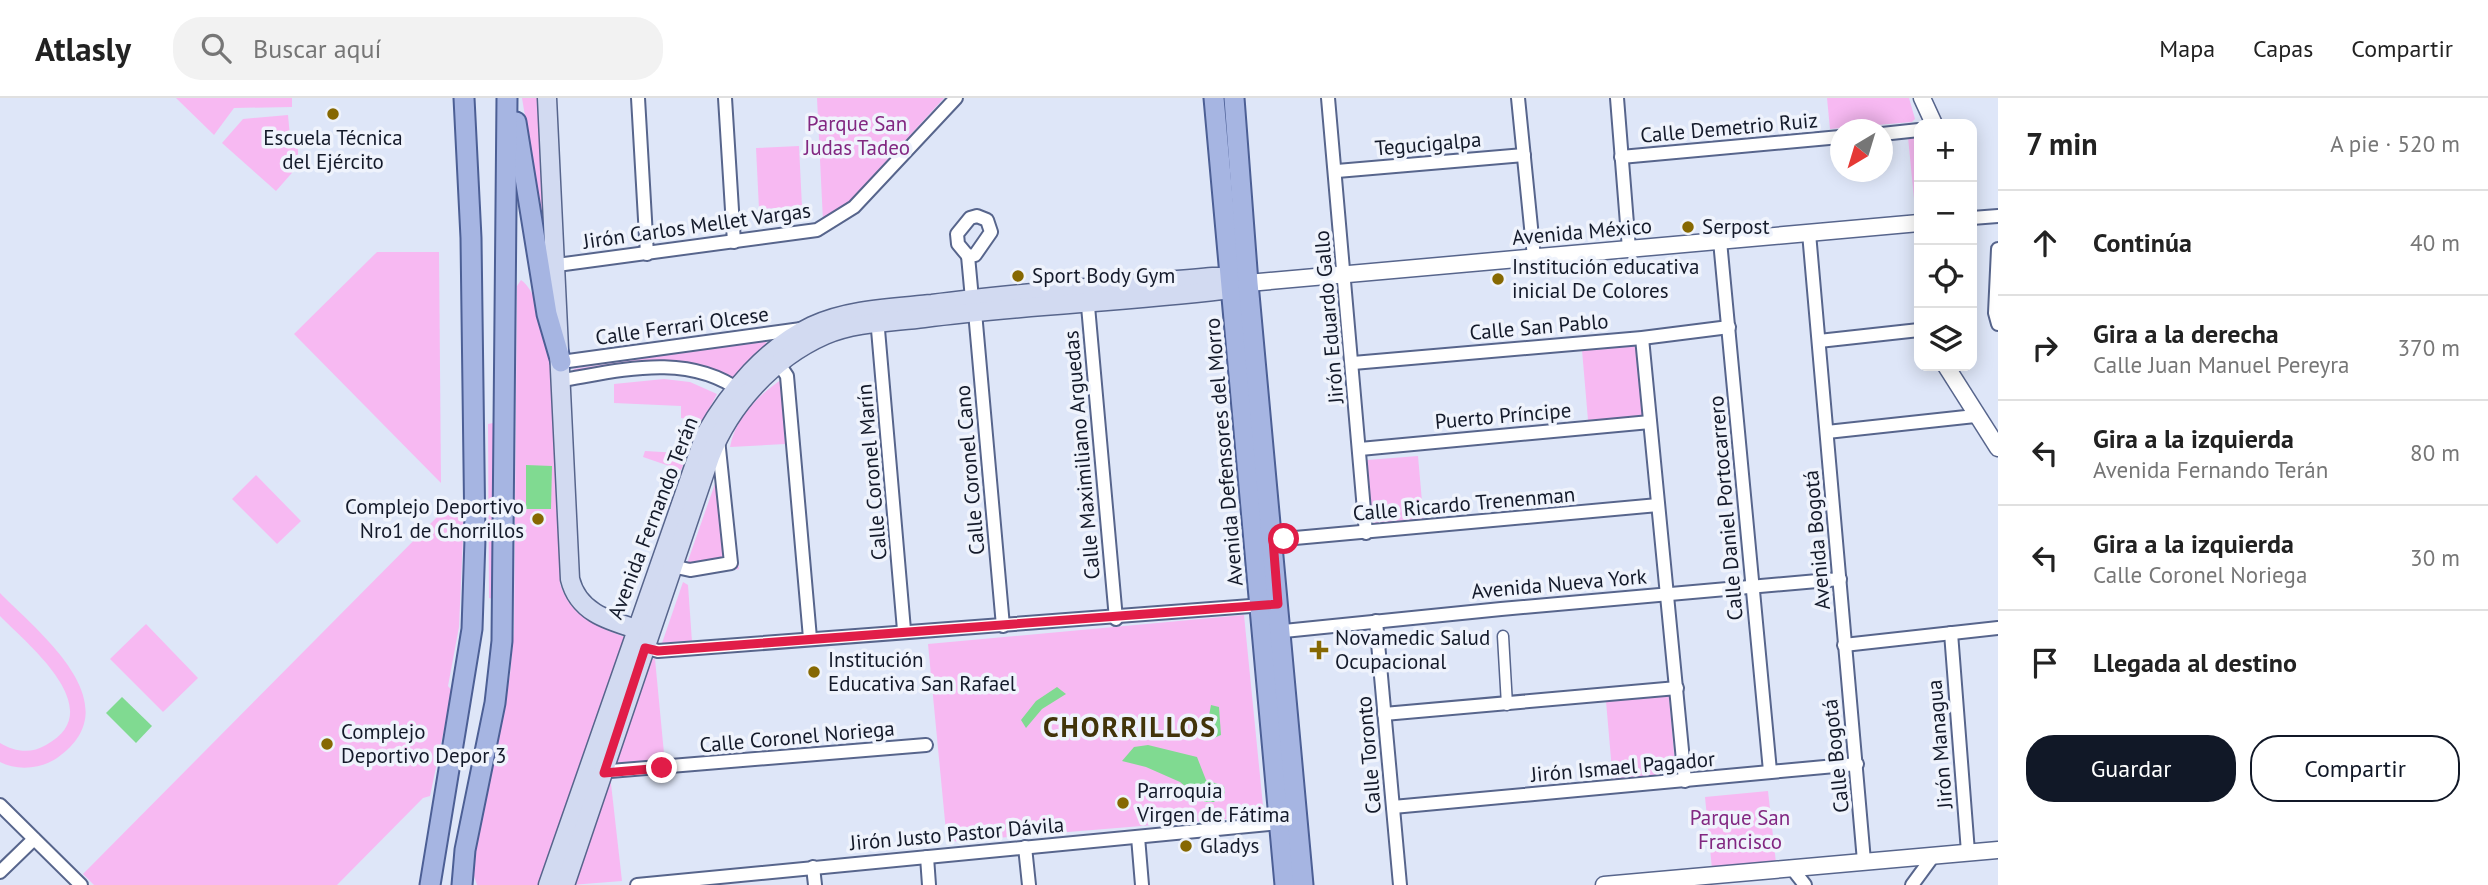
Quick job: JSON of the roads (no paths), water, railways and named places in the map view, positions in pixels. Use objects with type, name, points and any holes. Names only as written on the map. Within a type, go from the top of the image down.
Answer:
[{"type":"main road","points":[[430,885],[472,629],[475,539],[471,238],[464,98]]},
{"type":"main road","points":[[509,98],[547,314],[562,371]]},
{"type":"main road","points":[[463,883],[495,703],[502,641],[509,98]]},
{"type":"main road","points":[[547,98],[572,587],[580,602],[594,614],[640,638]]},
{"type":"main road","name":"Avenida Defensores del Morro","points":[[1214,98],[1273,540],[1270,605]]},
{"type":"main road","name":"Avenida Defensores del Morro","points":[[1234,98],[1239,283],[1270,605],[1285,885]]},
{"type":"main road","name":"Avenida Fernando Terán","points":[[565,885],[596,772],[705,435],[761,363],[808,328],[829,319],[877,317],[973,305],[1087,296],[1223,290],[1239,283]]},
{"type":"main road","name":"Avenida Fernando Terán","points":[[640,638],[672,566],[718,438],[741,391],[828,334],[877,317]]},
{"type":"main road","name":"Avenida Defensores del Morro","points":[[1272,633],[1303,885]]},
{"type":"main road","name":"Avenida Fernando Terán","points":[[548,885],[596,772]]},
{"type":"street","points":[[638,98],[647,254]]},
{"type":"street","points":[[725,98],[734,243]]},
{"type":"street","name":"Jirón Carlos Mellet Vargas","points":[[557,265],[809,233],[833,223],[854,207],[956,98]]},
{"type":"street","name":"Jirón Eduardo Gallo","points":[[1328,98],[1366,533]]},
{"type":"street","points":[[1518,98],[1534,257]]},
{"type":"street","points":[[1617,98],[1629,249]]},
{"type":"street","points":[[1922,98],[1932,119]]},
{"type":"street","points":[[1893,133],[1914,131]]},
{"type":"street","name":"Calle Demetrio Ruiz","points":[[1621,157],[1830,138]]},
{"type":"street","name":"Tegucigalpa","points":[[1336,172],[1524,155]]},
{"type":"street","points":[[1977,218],[1998,216]]},
{"type":"street","name":"Avenida México","points":[[1239,283],[1914,223]]},
{"type":"street","points":[[1809,233],[1827,430],[1975,416]]},
{"type":"street","name":"Calle Daniel Portocarrero","points":[[1720,241],[1770,771]]},
{"type":"street","points":[[1998,249],[1995,313],[1998,324]]},
{"type":"street","name":"Calle Coronel Cano","points":[[968,256],[1003,626]]},
{"type":"street","name":"Calle Maximiliano Arguedas","points":[[1087,296],[1116,618]]},
{"type":"street","name":"Calle Coronel Marín","points":[[877,317],[904,630]]},
{"type":"street","name":"Calle San Pablo","points":[[1353,363],[1642,338],[1729,327]]},
{"type":"street","name":"Calle Ferrari Olcese","points":[[562,371],[808,328]]},
{"type":"street","points":[[1819,341],[1914,331]]},
{"type":"street","points":[[1642,338],[1685,781]]},
{"type":"street","points":[[779,364],[787,376],[810,638]]},
{"type":"street","name":"Calle Ferrari Olcese","points":[[562,371],[674,367],[707,375],[741,391]]},
{"type":"street","points":[[1949,371],[1975,416],[1998,448]]},
{"type":"street","name":"Puerto Príncipe","points":[[1360,449],[1650,422]]},
{"type":"street","name":"Avenida Bogotá","points":[[1827,430],[1845,647]]},
{"type":"street","points":[[672,566],[690,570],[727,566],[731,563],[718,438]]},
{"type":"street","name":"Calle Ricardo Trenenman","points":[[1273,540],[1658,505]]},
{"type":"street","name":"Avenida Nueva York","points":[[1272,633],[1376,621],[1840,579]]},
{"type":"street","points":[[640,638],[658,651],[904,630],[1003,626],[1270,605]]},
{"type":"street","name":"Calle Toronto","points":[[1376,621],[1400,885]]},
{"type":"street","points":[[1845,647],[1998,628]]},
{"type":"street","name":"Jirón Managua","points":[[1951,633],[1968,852]]},
{"type":"street","points":[[1503,636],[1507,705]]},
{"type":"street","name":"Calle Bogotá","points":[[1845,647],[1864,861]]},
{"type":"street","points":[[1384,714],[1677,688]]},
{"type":"street","name":"Calle Coronel Noriega","points":[[596,772],[926,745]]},
{"type":"street","name":"Jirón Ismael Pagador","points":[[1393,807],[1857,764]]},
{"type":"street","points":[[0,805],[81,885]]},
{"type":"street","name":"Jirón Justo Pastor Dávila","points":[[637,885],[702,882],[813,867],[1280,823]]},
{"type":"street","points":[[1138,837],[1142,885]]},
{"type":"street","points":[[0,872],[34,839]]},
{"type":"street","points":[[1025,848],[1029,885]]},
{"type":"street","points":[[1604,885],[1732,879],[1791,867],[1998,850]]},
{"type":"street","points":[[1912,885],[1934,855]]},
{"type":"street","points":[[927,857],[929,885]]},
{"type":"street","points":[[813,867],[814,885]]},
{"type":"street","points":[[1791,867],[1805,885]]},
{"type":"place","name":"Escuela Técnica del Ejército","points":[[333,114]]},
{"type":"place","name":"Serpost","points":[[1688,227]]},
{"type":"place","name":"Sport Body Gym","points":[[1018,276]]},
{"type":"place","name":"Institución educativa inicial De Colores","points":[[1498,279]]},
{"type":"place","name":"Complejo Deportivo Nro1 de Chorrillos","points":[[538,519]]},
{"type":"place","name":"Novamedic Salud Ocupacional","points":[[1319,650]]},
{"type":"place","name":"Institución Educativa San Rafael","points":[[814,672]]},
{"type":"place","name":"Complejo Deportivo Depor 3","points":[[327,744]]},
{"type":"place","name":"Parroquia Virgen de Fátima","points":[[1123,803]]},
{"type":"place","name":"Gladys","points":[[1186,846]]},
{"type":"district","name":"CHORRILLOS","points":[[1130,727]]},
{"type":"park label","name":"Parque San Judas Tadeo","points":[[857,136]]},
{"type":"park label","name":"Parque San Francisco","points":[[1740,830]]}]
